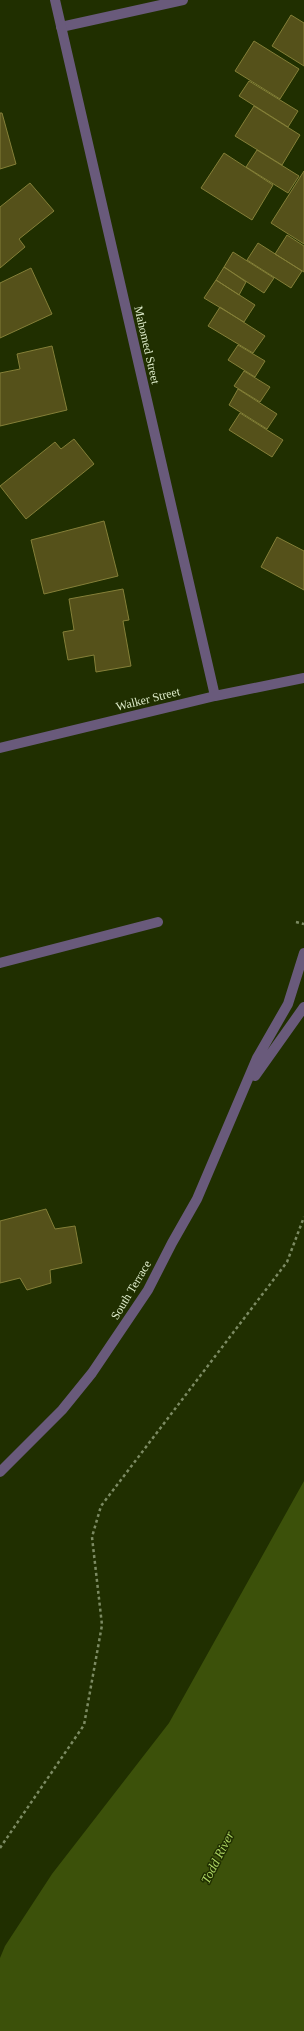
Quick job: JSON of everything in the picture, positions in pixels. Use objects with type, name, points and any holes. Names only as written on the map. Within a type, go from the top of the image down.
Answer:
[{"type":"street","name":"Mahomed Street","points":[[55,0],[215,696]]},
{"type":"street","points":[[61,27],[183,0]]},
{"type":"street","name":"Walker Street","points":[[0,748],[215,696],[303,678]]},
{"type":"street","points":[[0,963],[158,922]]},
{"type":"street","name":"South Terrace","points":[[0,1472],[62,1410],[92,1373],[148,1290],[197,1199],[243,1095],[257,1058],[288,1004],[304,953]]},
{"type":"street","name":"South Terrace","points":[[243,1095],[304,1007]]},
{"type":"path","points":[[296,922],[304,924]]},
{"type":"path","points":[[0,1848],[84,1725],[102,1625],[92,1536],[101,1506],[287,1262],[304,1217]]},
{"type":"water","name":"Todd River","points":[[304,1481],[304,2031],[0,2031],[0,1958],[5,1946],[52,1874],[169,1723]]},
{"type":"building","points":[[291,15],[304,23],[304,66],[272,46]]},
{"type":"building","points":[[254,41],[299,69],[280,99],[235,71]]},
{"type":"building","points":[[249,81],[298,111],[288,127],[239,96]]},
{"type":"building","points":[[254,106],[300,135],[282,165],[235,136]]},
{"type":"building","points":[[0,113],[2,113],[16,164],[0,169]]},
{"type":"building","points":[[257,150],[299,176],[288,193],[246,167]]},
{"type":"building","points":[[224,153],[273,185],[252,220],[201,188]]},
{"type":"building","points":[[304,171],[304,244],[271,223]]},
{"type":"building","points":[[30,183],[54,211],[19,239],[25,247],[0,268],[0,207]]},
{"type":"building","points":[[287,235],[304,246],[304,272],[275,254]]},
{"type":"building","points":[[258,243],[302,271],[291,288],[247,260]]},
{"type":"building","points":[[233,252],[274,278],[264,293],[224,267]]},
{"type":"building","points":[[224,267],[246,282],[239,295],[216,280]]},
{"type":"building","points":[[31,268],[52,314],[0,338],[0,283]]},
{"type":"building","points":[[216,280],[255,305],[244,322],[204,298]]},
{"type":"building","points":[[220,307],[265,336],[253,353],[208,326]]},
{"type":"building","points":[[238,345],[265,361],[255,377],[228,360]]},
{"type":"building","points":[[52,346],[67,410],[0,426],[0,373],[20,369],[17,354]]},
{"type":"building","points":[[244,371],[270,387],[260,402],[234,386]]},
{"type":"building","points":[[238,389],[277,414],[267,429],[229,405]]},
{"type":"building","points":[[240,413],[283,440],[272,457],[229,430]]},
{"type":"building","points":[[74,439],[94,464],[26,519],[0,486],[55,442],[61,449]]},
{"type":"building","points":[[104,521],[118,576],[44,594],[31,540]]},
{"type":"building","points":[[277,537],[304,551],[304,590],[261,567]]},
{"type":"building","points":[[123,589],[129,620],[123,621],[131,666],[96,672],[94,655],[68,660],[63,632],[74,630],[69,599]]},
{"type":"building","points":[[46,1209],[55,1229],[75,1226],[82,1263],[50,1270],[51,1283],[27,1290],[20,1278],[0,1283],[0,1221]]}]
